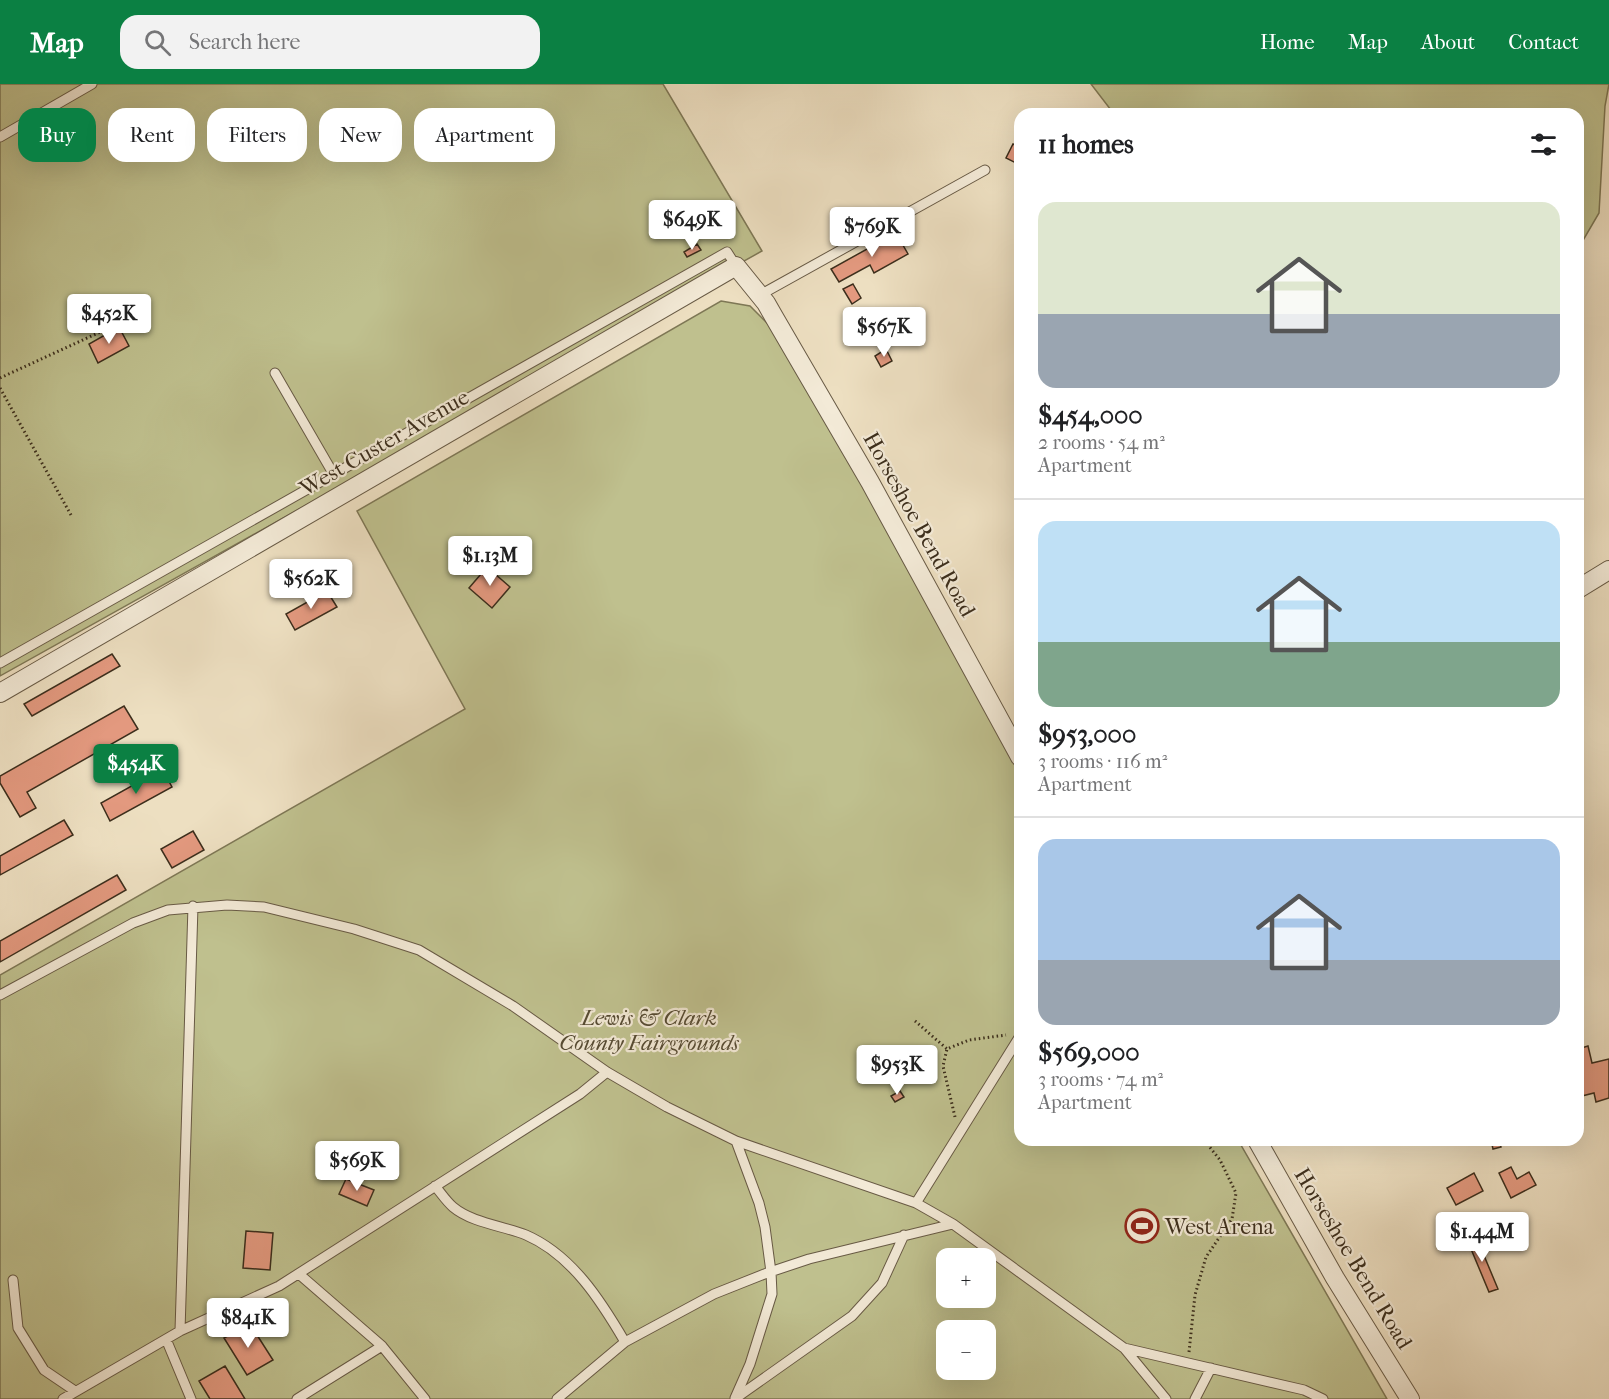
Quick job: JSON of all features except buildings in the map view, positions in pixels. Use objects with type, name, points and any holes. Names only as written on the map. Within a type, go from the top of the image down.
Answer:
[{"type":"street","points":[[736,266],[760,295]]},
{"type":"street","name":"West Custer Avenue","points":[[0,693],[736,266]]},
{"type":"street","name":"Horseshoe Bend Road","points":[[760,295],[870,483],[1014,746]]},
{"type":"street","points":[[1584,585],[1609,570]]},
{"type":"street","name":"Horseshoe Bend Road","points":[[1260,1146],[1335,1278],[1410,1399]]},
{"type":"lane","points":[[0,138],[92,84]]},
{"type":"lane","points":[[760,295],[985,170]]},
{"type":"lane","points":[[0,663],[726,252],[736,266]]},
{"type":"lane","points":[[275,373],[334,475]]},
{"type":"lane","points":[[0,995],[133,923],[168,910],[193,906],[264,907],[354,929],[419,950],[513,1006],[607,1072],[666,1107],[736,1141],[916,1203],[953,1224],[1124,1348],[1166,1399]]},
{"type":"lane","points":[[180,1331],[193,906]]},
{"type":"lane","points":[[916,1203],[1014,1038]]},
{"type":"lane","points":[[63,1399],[180,1331],[279,1286],[580,1094],[607,1072]]},
{"type":"lane","points":[[735,1398],[750,1364],[772,1294],[765,1227],[759,1203],[736,1141]]},
{"type":"lane","points":[[435,1186],[454,1208],[471,1217],[527,1235],[548,1247],[578,1273],[612,1319],[625,1342]]},
{"type":"lane","points":[[556,1399],[625,1342],[714,1294],[809,1259],[953,1224]]},
{"type":"lane","points":[[735,1398],[852,1316],[882,1283],[904,1235]]},
{"type":"lane","points":[[298,1274],[382,1346],[425,1399]]},
{"type":"lane","points":[[13,1280],[18,1328],[44,1370],[75,1391]]},
{"type":"lane","points":[[166,1339],[191,1399]]},
{"type":"lane","points":[[297,1399],[382,1346]]},
{"type":"lane","points":[[1124,1348],[1304,1390],[1323,1399]]},
{"type":"lane","points":[[1195,1399],[1211,1368]]},
{"type":"path","points":[[0,378],[111,327]]},
{"type":"path","points":[[0,388],[71,515]]},
{"type":"path","points":[[915,1020],[947,1049]]},
{"type":"path","points":[[947,1049],[969,1040],[1014,1036]]},
{"type":"path","points":[[947,1049],[943,1066],[958,1135]]},
{"type":"path","points":[[1187,1362],[1195,1295],[1206,1257],[1232,1219],[1236,1193],[1220,1160],[1209,1146]]},
{"type":"green space","points":[[0,84],[663,84],[762,251],[0,676]]},
{"type":"green space","points":[[1091,84],[1609,84],[1605,106],[1599,213],[1584,239],[1584,108],[1109,108]]},
{"type":"green space","name":"Lewis & Clark County Fairgrounds","points":[[721,301],[750,306],[773,329],[1014,749],[1014,1146],[1241,1146],[1387,1399],[0,1399],[0,975],[465,709],[357,511]]},
{"type":"place","name":"West Arena","points":[[1142,1226]]}]
